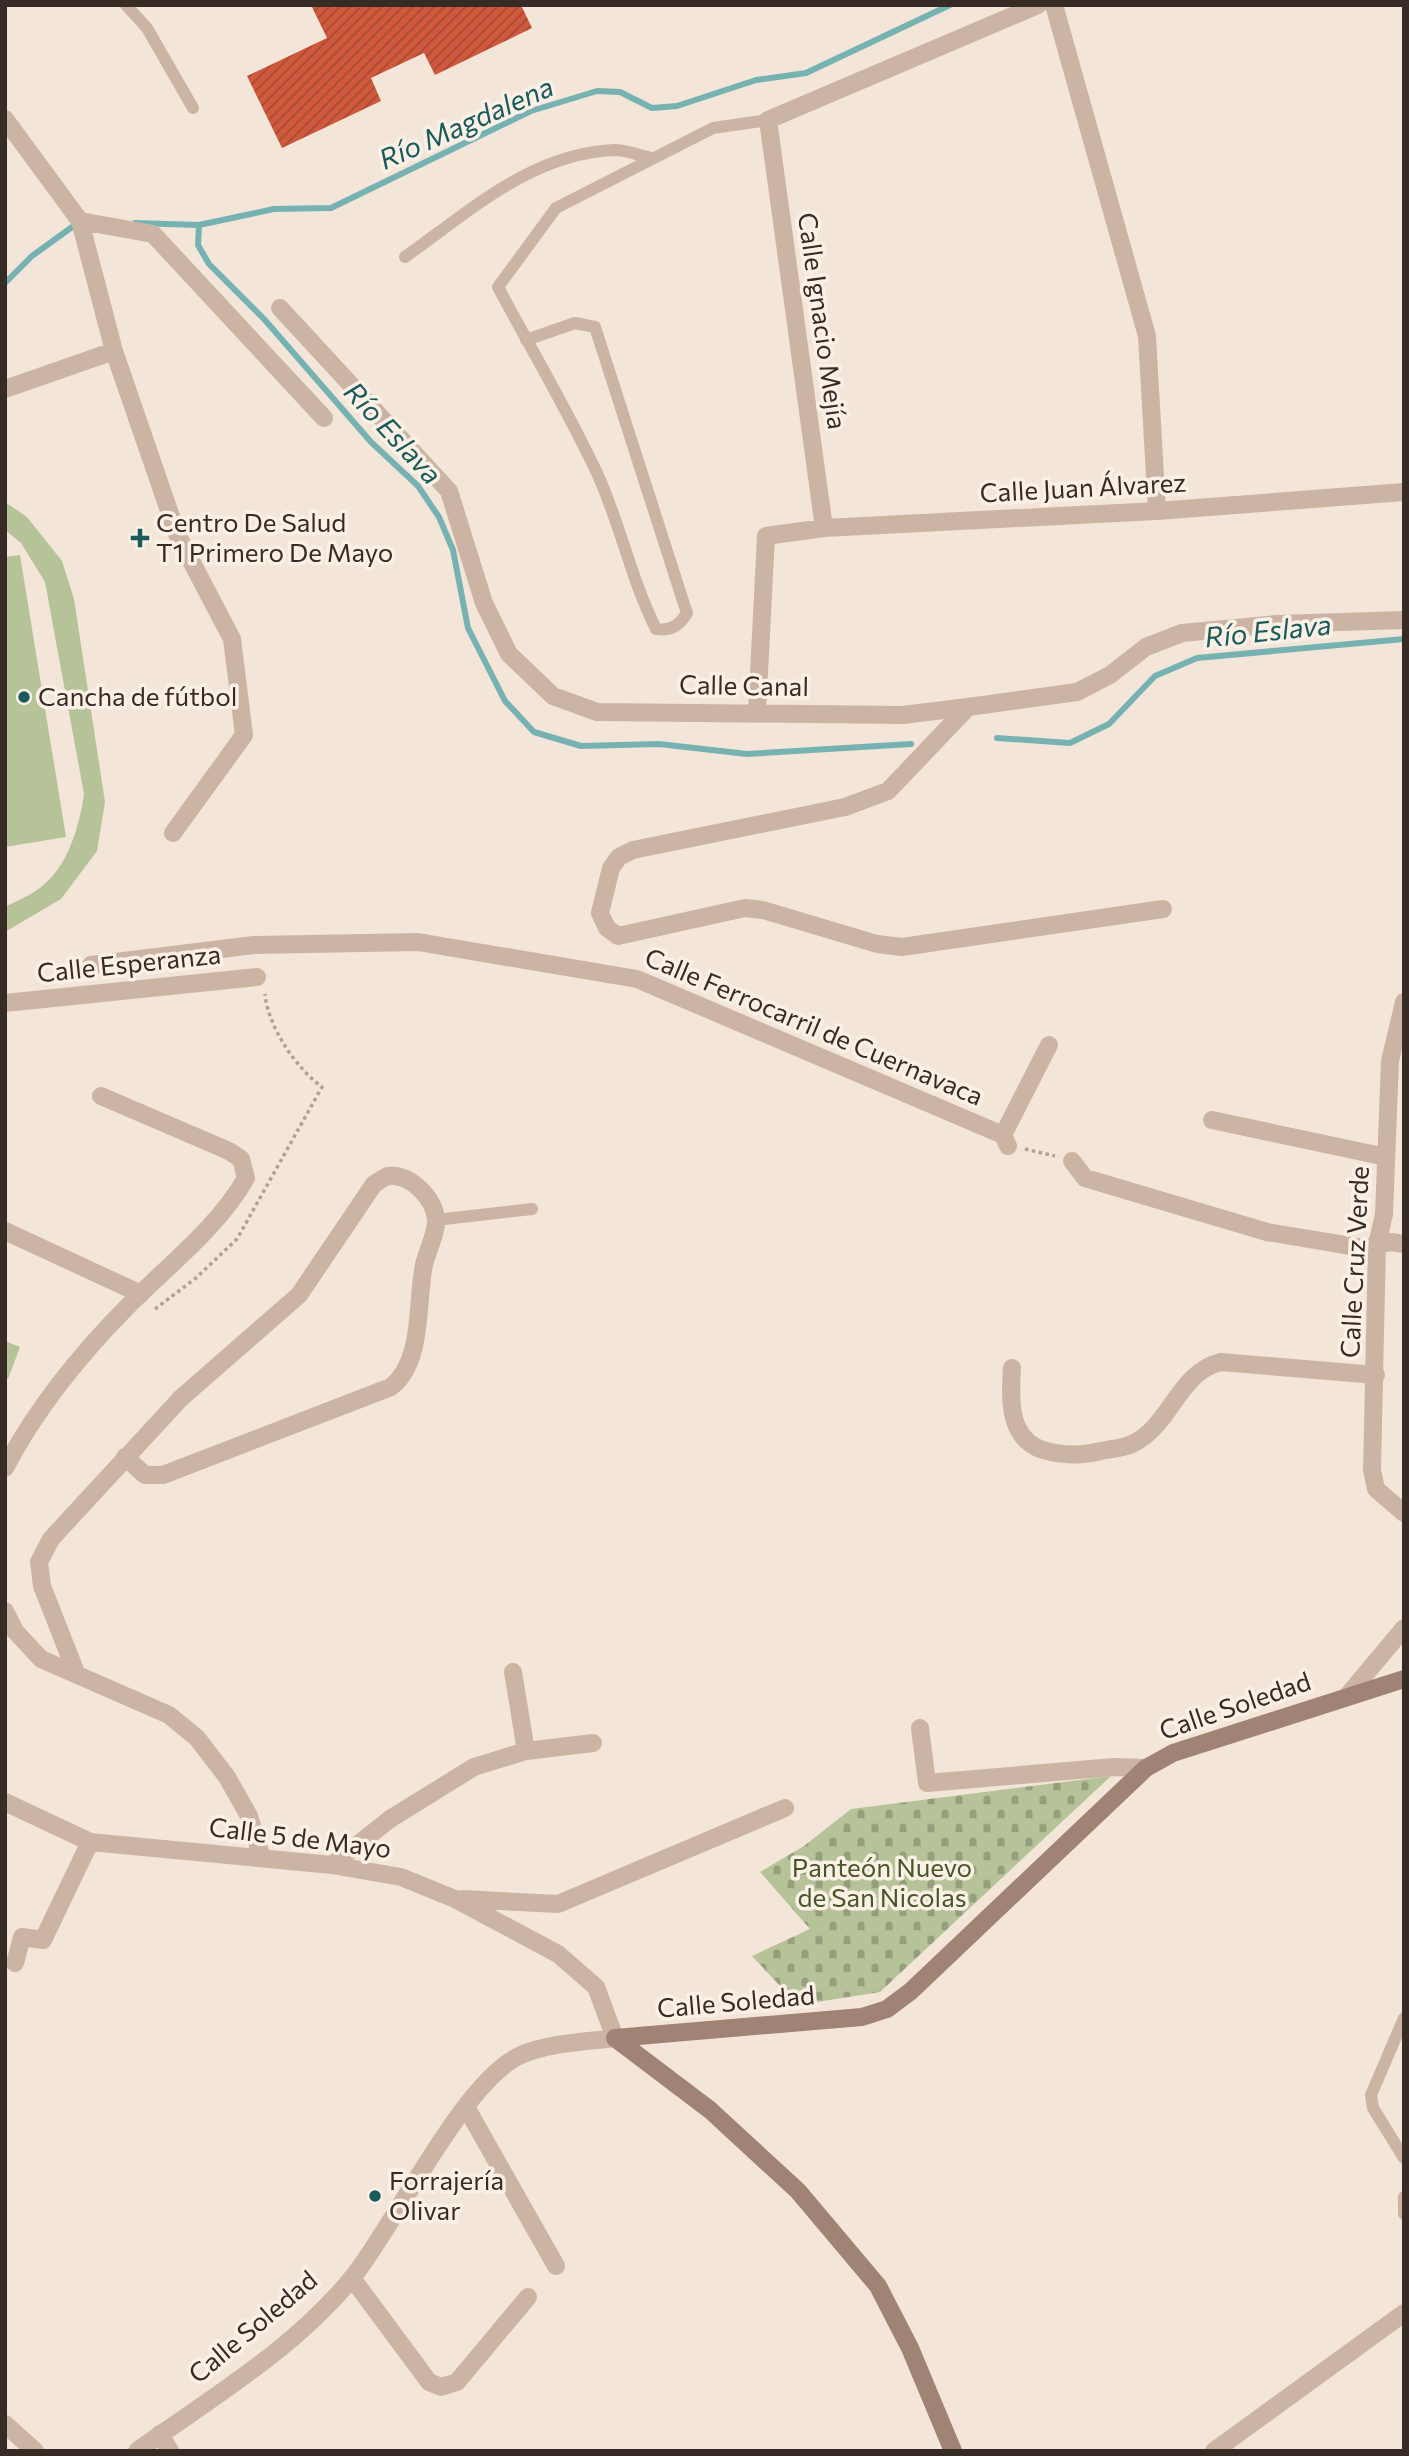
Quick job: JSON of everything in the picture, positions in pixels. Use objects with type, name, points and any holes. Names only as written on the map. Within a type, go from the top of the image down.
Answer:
[{"type":"street","points":[[768,120],[1038,5]]},
{"type":"street","points":[[1054,5],[1147,336],[1157,511]]},
{"type":"street","name":"Calle Ignacio Mejía","points":[[768,120],[824,528]]},
{"type":"street","points":[[6,122],[80,221],[114,351],[177,534],[232,639],[244,735],[173,833]]},
{"type":"street","points":[[80,221],[153,234],[324,418]]},
{"type":"street","name":"Calle Canal","points":[[280,308],[449,491],[484,603],[509,654],[553,696],[597,712],[903,715],[1077,692],[1110,675],[1146,647],[1182,633],[1277,624],[1404,620]]},
{"type":"street","points":[[5,388],[114,351]]},
{"type":"street","name":"Calle Juan Álvarez","points":[[758,712],[766,536],[824,528],[1157,511],[1404,492]]},
{"type":"street","points":[[968,707],[888,791],[845,807],[634,850],[619,856],[611,869],[600,913],[607,928],[618,936],[745,908],[763,910],[877,944],[902,947],[1163,909]]},
{"type":"street","name":"Calle Ferrocarril de Cuernavaca","points":[[91,965],[254,945],[418,942],[638,979],[1006,1140]]},
{"type":"street","name":"Calle Esperanza","points":[[5,1003],[257,976]]},
{"type":"street","name":"Calle Cruz Verde","points":[[1404,1002],[1390,1061],[1384,1214],[1377,1245],[1372,1470],[1377,1489],[1404,1513]]},
{"type":"street","points":[[1006,1140],[1049,1045]]},
{"type":"street","points":[[5,1468],[27,1424],[141,1294],[233,1202],[246,1178],[241,1159],[229,1150],[101,1097]]},
{"type":"street","points":[[1212,1120],[1386,1157]]},
{"type":"street","points":[[1072,1161],[1084,1178],[1256,1229],[1363,1248],[1404,1244]]},
{"type":"street","points":[[77,1675],[42,1586],[39,1562],[51,1539],[125,1457],[181,1398],[299,1295],[374,1184],[388,1176],[406,1179],[429,1197],[436,1220],[424,1267],[415,1337],[407,1365],[400,1379],[391,1387],[163,1475],[145,1475],[125,1457]]},
{"type":"street","points":[[5,1231],[141,1294]]},
{"type":"street","points":[[1012,1368],[1010,1395],[1016,1426],[1029,1445],[1062,1456],[1132,1444],[1156,1426],[1198,1372],[1221,1362],[1376,1375]]},
{"type":"street","points":[[5,1611],[15,1631],[41,1659],[169,1715],[197,1738],[227,1777],[249,1816],[262,1858]]},
{"type":"street","points":[[1348,1695],[1404,1628]]},
{"type":"street","points":[[513,1672],[526,1751]]},
{"type":"street","name":"Calle Soledad","points":[[137,2451],[256,2365],[305,2325],[352,2278],[466,2107],[495,2073],[520,2056],[552,2046],[862,2017],[887,2008],[911,1991],[1146,1768],[1174,1753],[1404,1679]]},
{"type":"street","points":[[920,1728],[927,1783],[1114,1767],[1146,1768]]},
{"type":"street","points":[[332,1865],[390,1819],[474,1767],[526,1751],[593,1743]]},
{"type":"street","name":"Calle 5 de Mayo","points":[[5,1801],[90,1842],[332,1865],[401,1877],[455,1899],[558,1954],[596,1987],[615,2038]]},
{"type":"street","points":[[455,1899],[558,1904],[785,1808]]},
{"type":"street","points":[[15,1964],[22,1937],[43,1940],[90,1842]]},
{"type":"street","points":[[615,2038],[710,2109],[798,2191],[878,2286],[910,2348],[953,2451]]},
{"type":"street","points":[[466,2107],[556,2266]]},
{"type":"street","points":[[352,2278],[429,2382],[441,2387],[457,2382],[528,2297]]},
{"type":"street","points":[[1218,2449],[1404,2313]]},
{"type":"street","points":[[5,2424],[35,2451]]},
{"type":"street","points":[[160,2434],[170,2451]]},
{"type":"lane","points":[[126,5],[147,28],[193,108]]},
{"type":"lane","points":[[526,340],[575,323],[595,327],[687,613],[680,624],[666,630],[656,629],[645,608],[597,474],[526,340],[498,287],[556,208],[713,128],[768,120]]},
{"type":"lane","points":[[405,257],[507,184],[538,167],[570,156],[618,150],[652,159]]},
{"type":"lane","points":[[436,1220],[532,1209]]},
{"type":"lane","points":[[1404,2018],[1371,2095],[1383,2127],[1404,2158]]},
{"type":"lane","points":[[1404,2197],[1404,2214]]},
{"type":"path","points":[[1006,1140],[1072,1161]]},
{"type":"green space","points":[[5,502],[27,517],[62,561],[74,599],[105,802],[97,851],[61,899],[5,932],[5,907],[40,888],[65,858],[79,820],[84,794],[45,582],[21,543],[5,530]]},
{"type":"green space","name":"Cancha de fútbol","points":[[20,555],[66,837],[5,847],[5,557]]},
{"type":"green space","points":[[5,1341],[20,1347],[8,1379],[5,1378]]},
{"type":"green space","name":"Panteón Nuevo de San Nicolas","points":[[1111,1776],[880,1992],[798,2005],[752,1956],[810,1929],[760,1872],[804,1846],[851,1809]]},
{"type":"building","points":[[311,5],[521,5],[532,28],[435,75],[424,53],[371,78],[381,101],[282,148],[247,76],[327,38]]},
{"type":"waterway","name":"Río Magdalena","points":[[135,223],[199,225],[274,209],[331,208],[531,111],[597,91],[620,92],[652,108],[677,106],[756,80],[806,73],[950,5]]},
{"type":"waterway","name":"Río Magdalena","points":[[5,283],[32,256],[79,222]]},
{"type":"waterway","name":"Río Eslava","points":[[199,225],[198,245],[209,264],[264,319],[371,442],[418,486],[439,517],[453,550],[468,628],[505,701],[534,732],[581,746],[659,744],[747,754],[911,744]]},
{"type":"waterway","name":"Río Eslava","points":[[997,738],[1070,743],[1109,724],[1155,676],[1197,658],[1404,639]]},
{"type":"place","name":"Centro De Salud T1 Primero De Mayo","points":[[140,538]]},
{"type":"place","name":"Cancha de fútbol","points":[[24,697]]},
{"type":"place","name":"Forrajería Olivar","points":[[375,2196]]}]
